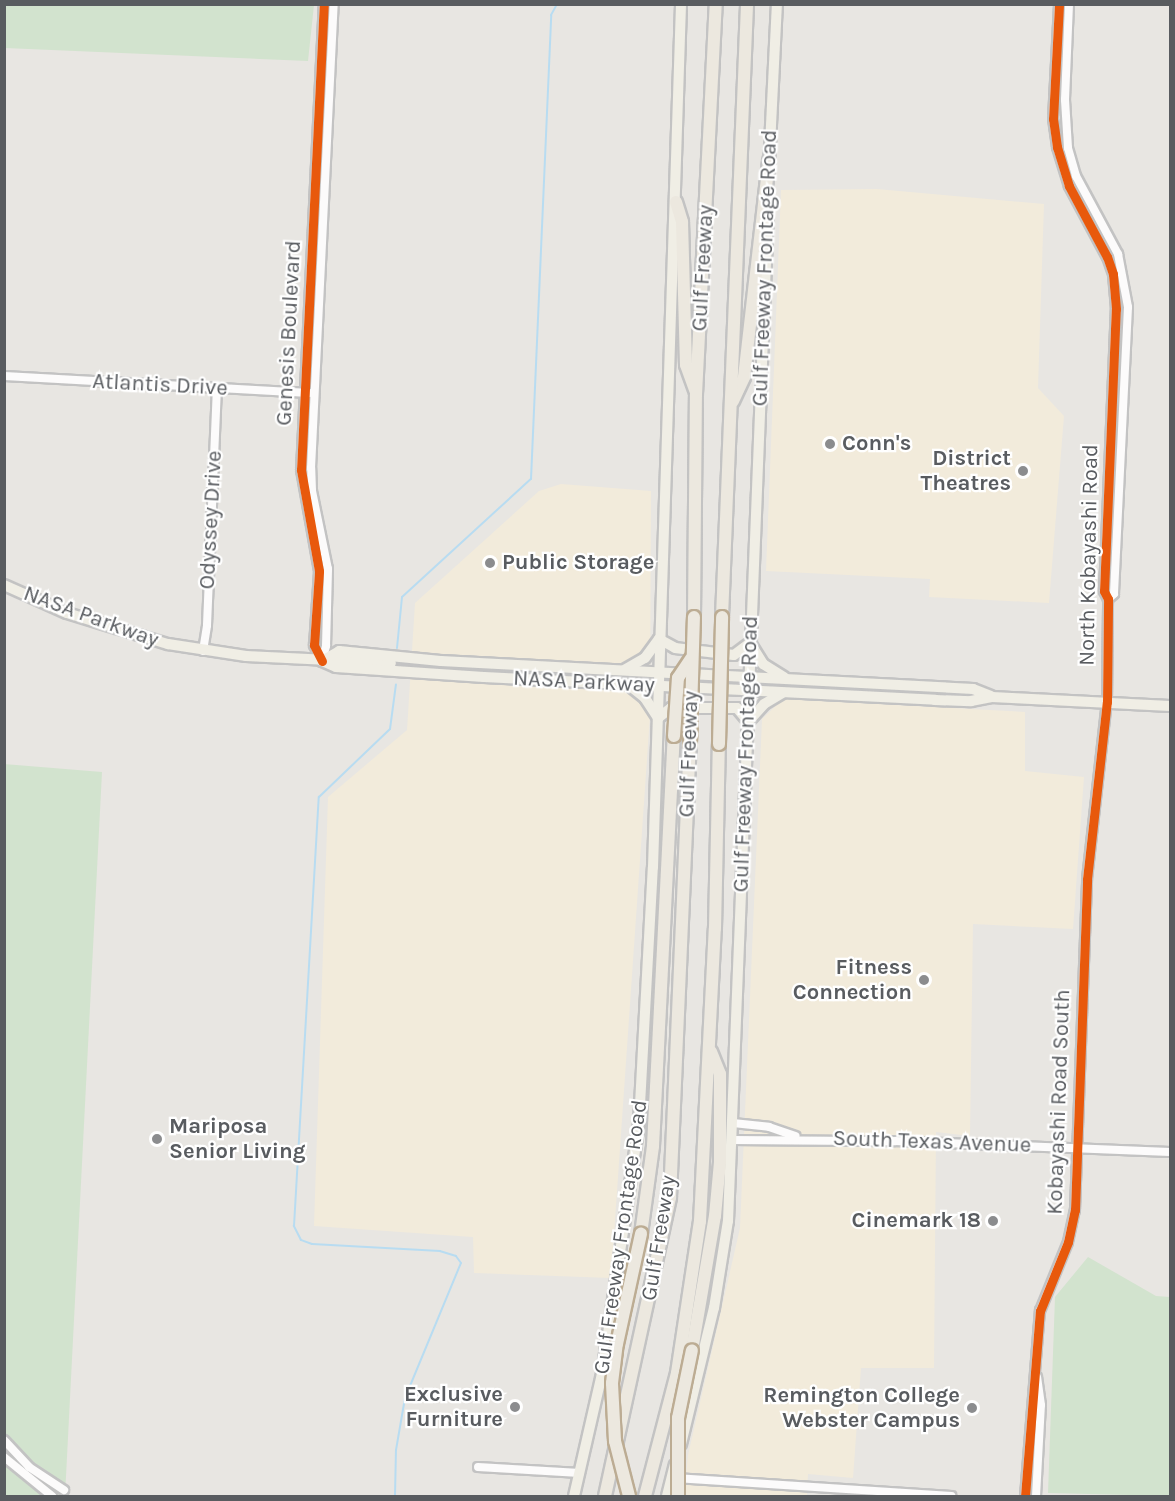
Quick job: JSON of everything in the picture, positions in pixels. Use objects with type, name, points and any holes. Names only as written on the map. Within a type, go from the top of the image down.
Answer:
[{"type":"highway","name":"Gulf Freeway","points":[[605,1497],[670,1197],[690,743],[694,617],[696,394],[716,4]]},
{"type":"highway","name":"Gulf Freeway","points":[[645,1497],[677,1373],[700,1221],[747,4]]},
{"type":"highway","points":[[730,408],[744,377],[769,160]]},
{"type":"highway","points":[[676,202],[682,222],[686,365],[696,394]]},
{"type":"highway","points":[[629,1497],[615,1441],[612,1383],[617,1344],[641,1234],[653,1146],[678,678],[692,658]]},
{"type":"highway","points":[[678,1497],[678,1418],[715,1216],[720,1162],[720,1074],[708,1044]]},
{"type":"main road","name":"Gulf Freeway Frontage Road","points":[[574,1497],[602,1374],[635,1167],[648,993],[681,4]]},
{"type":"main road","name":"Gulf Freeway Frontage Road","points":[[667,1497],[714,1308],[728,1221],[777,4]]},
{"type":"main road","name":"NASA Parkway","points":[[4,585],[99,625],[203,651],[322,661],[336,667],[659,687],[971,701],[992,696],[1170,706]]},
{"type":"main road","points":[[622,670],[645,658],[659,639],[675,648],[734,655],[750,643],[763,664],[786,678]]},
{"type":"main road","name":"NASA Parkway","points":[[322,661],[339,651],[441,661],[973,689],[992,696]]},
{"type":"main road","points":[[440,675],[441,661]]},
{"type":"main road","points":[[627,684],[645,698],[658,718],[671,708],[737,708],[748,722],[764,704],[783,692]]},
{"type":"street","name":"Genesis Boulevard","points":[[316,284],[316,178],[324,4]]},
{"type":"street","name":"Genesis Boulevard","points":[[322,661],[326,646],[328,576],[311,481],[310,393],[316,284],[326,178],[334,4]]},
{"type":"street","name":"North Kobayashi Road","points":[[1059,4],[1054,99],[1056,147],[1080,208],[1100,239],[1113,274],[1116,309],[1104,591],[1108,599],[1107,702]]},
{"type":"street","name":"North Kobayashi Road","points":[[1069,4],[1065,100],[1071,163],[1113,243],[1126,292],[1114,594],[1108,599]]},
{"type":"street","points":[[1058,23],[1068,24]]},
{"type":"street","points":[[1054,99],[1065,100]]},
{"type":"street","points":[[316,178],[326,178]]},
{"type":"street","points":[[1080,208],[1090,203]]},
{"type":"street","name":"Atlantis Drive","points":[[4,376],[310,393]]},
{"type":"street","name":"Odyssey Drive","points":[[203,651],[207,625],[217,388]]},
{"type":"street","points":[[1112,409],[1123,410]]},
{"type":"street","name":"Kobayashi Road South","points":[[1024,1497],[1029,1405],[1036,1365],[1040,1311],[1073,1224],[1079,1147],[1087,879],[1107,702]]},
{"type":"street","name":"South Texas Avenue","points":[[733,1123],[769,1127],[801,1138]]},
{"type":"street","name":"South Texas Avenue","points":[[732,1140],[801,1138],[1170,1152]]},
{"type":"street","name":"Kobayashi Road South","points":[[1036,1365],[1041,1405],[1036,1497]]},
{"type":"street","points":[[4,1440],[29,1467],[64,1490]]},
{"type":"street","points":[[4,1457],[52,1497]]},
{"type":"street","points":[[478,1467],[580,1473]]},
{"type":"street","points":[[671,1478],[951,1497]]},
{"type":"shaded area","points":[[877,189],[1044,204],[1038,388],[1064,416],[1049,603],[929,597],[930,579],[766,571],[781,190]]},
{"type":"shaded area","points":[[561,484],[651,491],[650,716],[611,1278],[474,1273],[473,1237],[314,1226],[328,797],[407,730],[415,603],[539,491]]},
{"type":"shaded area","points":[[783,699],[1025,712],[1025,771],[1084,777],[1073,929],[973,924],[970,1136],[936,1132],[934,1368],[861,1368],[853,1478],[808,1474],[807,1496],[687,1496],[685,1487],[688,1455],[740,1228],[762,719]]},
{"type":"green space","points":[[5,4],[314,5],[308,61],[5,48]]},
{"type":"green space","points":[[4,764],[102,772],[65,1496],[5,1496]]},
{"type":"green space","points":[[1088,1257],[1156,1296],[1170,1297],[1170,1496],[1048,1493],[1055,1297]]},
{"type":"waterway","points":[[397,648],[402,597],[531,479],[551,15],[557,4]]},
{"type":"waterway","points":[[395,1496],[396,1450],[405,1398],[461,1263],[456,1256],[440,1251],[312,1244],[301,1240],[294,1226],[319,797],[390,729],[396,684]]},
{"type":"cycle path","points":[[322,661],[314,645],[319,571],[301,470],[324,4]]},
{"type":"cycle path","points":[[1025,1496],[1040,1311],[1068,1242],[1075,1210],[1087,879],[1107,702],[1108,599],[1104,591],[1116,309],[1113,274],[1107,257],[1069,186],[1057,147],[1053,119],[1059,4]]},
{"type":"place","name":"Conn's","points":[[830,444]]},
{"type":"place","name":"District Theatres","points":[[1023,471]]},
{"type":"place","name":"Public Storage","points":[[490,563]]},
{"type":"place","name":"Fitness Connection","points":[[924,980]]},
{"type":"place","name":"Mariposa Senior Living","points":[[157,1139]]},
{"type":"place","name":"Cinemark 18","points":[[993,1221]]},
{"type":"place","name":"Exclusive Furniture","points":[[515,1407]]},
{"type":"place","name":"Remington College Webster Campus","points":[[972,1408]]}]
